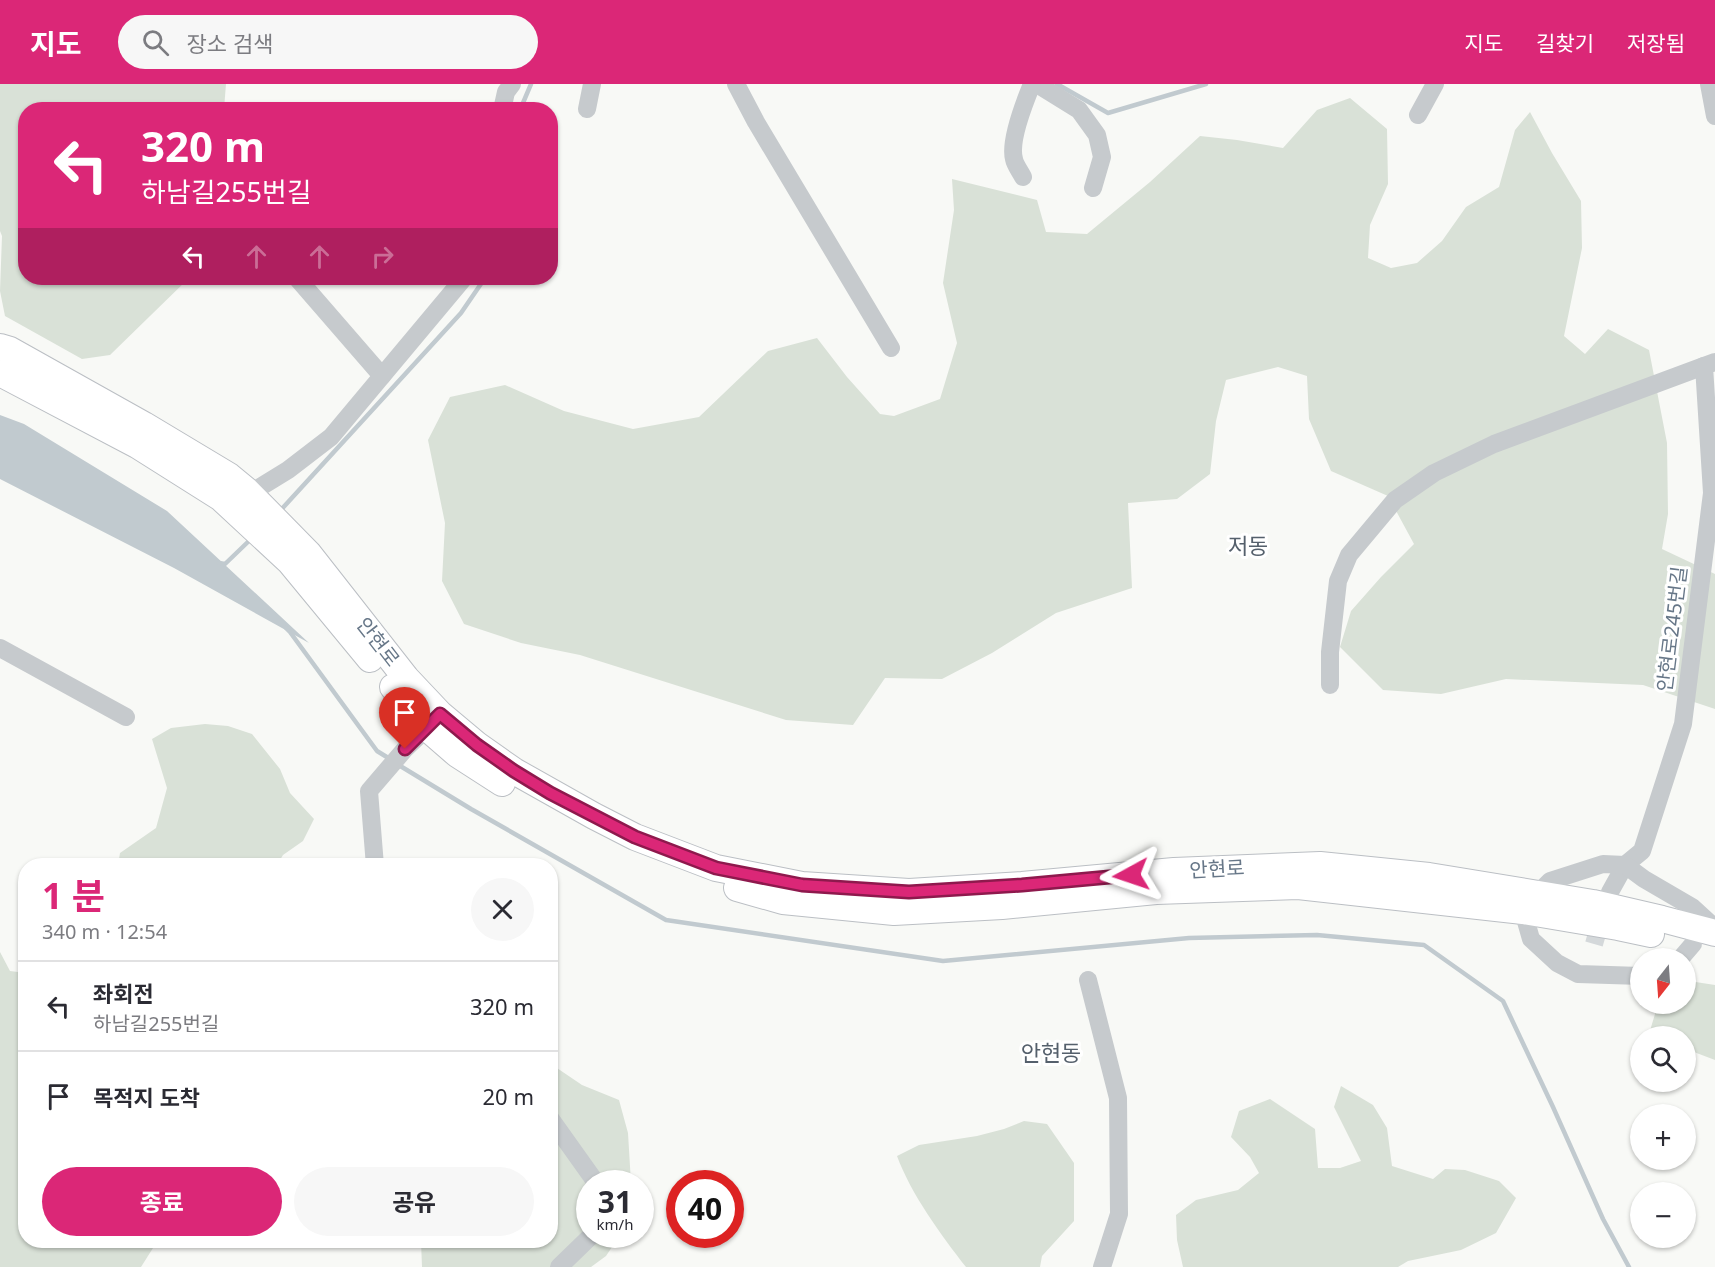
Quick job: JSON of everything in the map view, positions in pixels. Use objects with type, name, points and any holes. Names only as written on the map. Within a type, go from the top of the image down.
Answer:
[{"type":"street","points":[[504,102],[506,92],[512,84]]},
{"type":"street","points":[[586,110],[592,84]]},
{"type":"street","points":[[736,84],[761,131],[891,348]]},
{"type":"street","points":[[1023,177],[1013,159],[1014,143],[1021,112],[1032,84]]},
{"type":"street","points":[[1037,84],[1079,110],[1097,135],[1102,157],[1093,188]]},
{"type":"street","points":[[1418,115],[1435,84]]},
{"type":"street","points":[[1709,84],[1715,116]]},
{"type":"street","points":[[303,285],[382,376]]},
{"type":"street","points":[[249,509],[288,470],[331,437],[458,285]]},
{"type":"street","name":"안현로","points":[[0,347],[10,350],[144,425],[229,476],[249,509],[278,538],[290,562],[433,721],[457,754],[534,802],[615,844],[696,878],[783,901],[894,912],[1002,906],[1156,891],[1298,886],[1530,903],[1618,927],[1701,946]]},
{"type":"street","points":[[1330,686],[1330,652],[1338,581],[1349,555],[1395,500],[1434,473],[1494,444],[1710,364]]},
{"type":"street","name":"안현로245번길","points":[[1610,892],[1625,865],[1642,850],[1683,724],[1712,492],[1710,364]]},
{"type":"street","name":"안현로","points":[[0,373],[137,445],[221,498],[249,509]]},
{"type":"street","points":[[0,648],[126,717]]},
{"type":"street","points":[[374,858],[369,791],[433,721]]},
{"type":"street","points":[[1630,976],[1578,974],[1557,963],[1531,939],[1530,903],[1550,881],[1603,864],[1625,865],[1692,907],[1715,928]]},
{"type":"street","points":[[1088,980],[1118,1098],[1119,1214],[1102,1267]]},
{"type":"street","points":[[558,1129],[587,1170]]},
{"type":"street","points":[[559,1267],[579,1248]]},
{"type":"shaded area","points":[[0,84],[226,84],[225,102],[18,102],[18,285],[182,285],[110,355],[82,359],[5,316],[0,291],[2,236],[0,231]]},
{"type":"shaded area","points":[[1350,98],[1387,129],[1388,184],[1370,225],[1368,258],[1391,268],[1417,263],[1442,241],[1466,207],[1499,187],[1515,130],[1530,112],[1581,201],[1582,248],[1564,336],[1585,354],[1608,329],[1649,350],[1667,443],[1668,514],[1662,549],[1715,574],[1715,709],[1643,685],[1506,679],[1441,694],[1383,690],[1340,647],[1351,611],[1414,544],[1388,496],[1331,471],[1309,419],[1307,376],[1278,367],[1226,380],[1216,421],[1210,474],[1177,499],[1128,503],[1132,588],[1056,613],[992,653],[942,679],[885,678],[853,725],[786,720],[580,655],[521,643],[464,624],[442,581],[445,523],[428,440],[450,397],[505,385],[564,411],[633,429],[699,417],[768,351],[817,338],[880,414],[894,416],[940,399],[957,343],[943,283],[954,210],[952,179],[1037,200],[1046,232],[1087,234],[1150,182],[1200,136],[1283,148],[1317,110]]},
{"type":"shaded area","points":[[0,415],[24,424],[167,511],[309,643],[174,568],[0,479]]},
{"type":"shaded area","points":[[205,724],[228,726],[252,734],[280,769],[290,793],[314,819],[303,841],[281,858],[119,858],[120,853],[156,828],[167,788],[152,739],[171,728]]},
{"type":"shaded area","points":[[0,952],[10,971],[18,972],[18,1248],[153,1248],[141,1267],[0,1267]]},
{"type":"shaded area","points":[[1696,982],[1715,985],[1715,1060],[1696,1053],[1696,1026],[1651,1026],[1655,1014],[1696,1014]]},
{"type":"shaded area","points":[[558,1069],[582,1085],[619,1100],[628,1133],[630,1170],[576,1170],[576,1248],[611,1248],[606,1256],[591,1267],[422,1267],[421,1248],[558,1248]]},
{"type":"shaded area","points":[[1341,1086],[1373,1105],[1387,1128],[1392,1166],[1433,1179],[1445,1169],[1465,1170],[1499,1181],[1516,1198],[1496,1233],[1461,1250],[1408,1261],[1398,1267],[1183,1267],[1177,1240],[1176,1215],[1196,1200],[1238,1190],[1259,1173],[1250,1157],[1231,1137],[1239,1111],[1270,1099],[1315,1129],[1318,1168],[1340,1168],[1361,1161],[1334,1107]]},
{"type":"shaded area","points":[[1024,1121],[1047,1124],[1074,1163],[1074,1221],[1042,1256],[1040,1267],[966,1267],[918,1199],[897,1156],[919,1145],[977,1136]]},
{"type":"waterway","points":[[523,102],[531,84]]},
{"type":"waterway","points":[[1057,84],[1108,113],[1206,84]]},
{"type":"waterway","points":[[279,512],[461,313],[480,285]]},
{"type":"waterway","points":[[219,563],[225,564],[251,539]]},
{"type":"waterway","points":[[286,628],[377,751],[390,759]]},
{"type":"waterway","points":[[397,764],[557,858]]},
{"type":"waterway","points":[[558,859],[666,920],[943,961],[1189,938],[1317,935],[1424,945],[1503,1001],[1603,1219],[1629,1267]]},
{"type":"tunnel","points":[[1594,944],[1603,913]]},
{"type":"district","name":"저동","points":[[1248,546]]},
{"type":"district","name":"안현동","points":[[1051,1053]]},
{"type":"route","points":[[405,749],[440,714],[477,745],[514,771],[550,793],[635,837],[716,868],[802,885],[909,892],[1131,875]]}]
